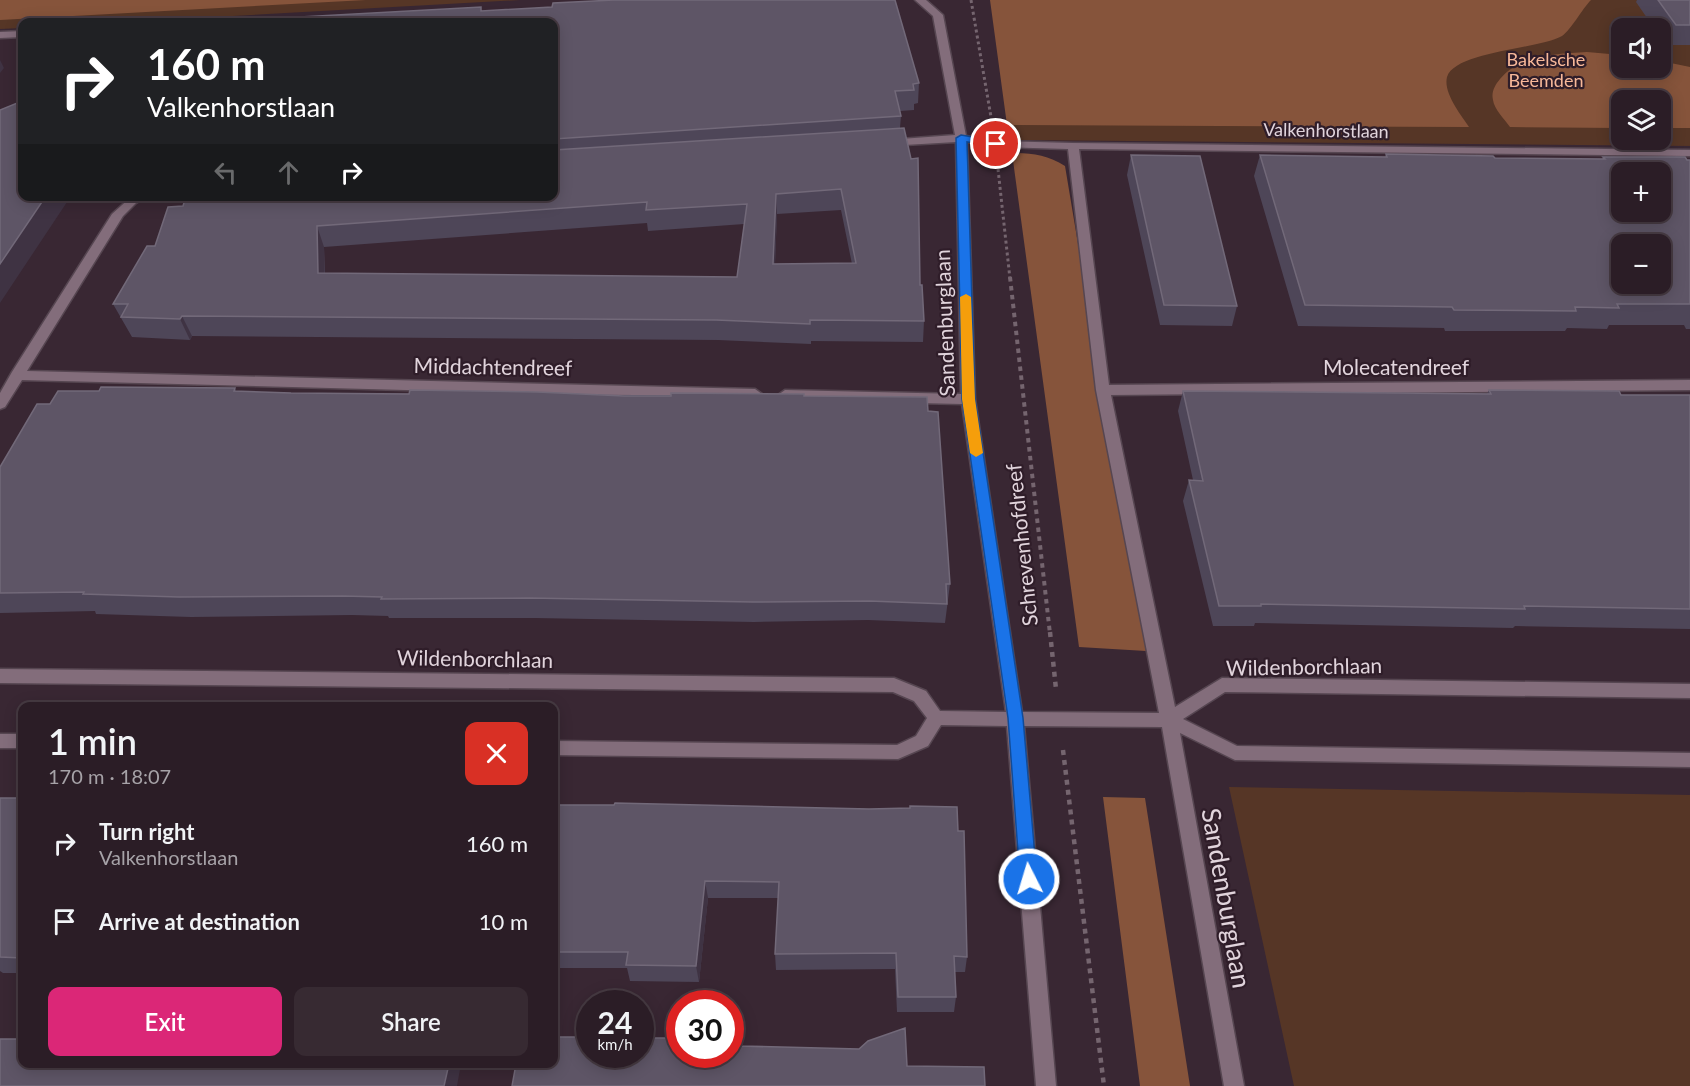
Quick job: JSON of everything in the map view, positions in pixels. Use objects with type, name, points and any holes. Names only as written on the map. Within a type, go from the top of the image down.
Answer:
[{"type":"street","points":[[922,1],[938,15],[961,138]]},
{"type":"street","points":[[0,35],[18,34]]},
{"type":"street","name":"Valkenhorstlaan","points":[[880,144],[961,138],[996,144],[1073,146],[1690,153]]},
{"type":"street","name":"Sandenburglaan","points":[[961,138],[968,399],[1015,718],[1046,1086]]},
{"type":"street","name":"Sandenburglaan","points":[[1073,146],[1103,390],[1169,720],[1234,1086]]},
{"type":"street","points":[[0,404],[118,214],[134,201]]},
{"type":"street","name":"Middachtendreef","points":[[17,375],[968,399]]},
{"type":"street","name":"Molecatendreef","points":[[1103,390],[1690,385]]},
{"type":"street","name":"Wildenborchlaan","points":[[0,676],[894,685],[920,696],[936,718]]},
{"type":"street","name":"Wildenborchlaan","points":[[1169,720],[1222,685],[1690,691]]},
{"type":"street","points":[[558,748],[898,752],[922,741],[936,718],[1059,718],[1169,720],[1235,753],[1690,760]]},
{"type":"street","points":[[0,741],[18,741]]},
{"type":"path","name":"Schrevenhofdreef","points":[[971,0],[996,144],[1059,718],[1104,1086]]},
{"type":"green space","points":[[0,0],[520,0],[196,18],[18,18],[18,28],[0,29]]},
{"type":"green space","points":[[0,0],[366,0],[18,18],[0,20]]},
{"type":"green space","name":"Bakelsche Beemden","points":[[990,0],[1591,0],[1562,36],[1481,56],[1453,68],[1446,83],[1453,104],[1469,127],[1007,125]]},
{"type":"green space","name":"Bakelsche Beemden","points":[[1000,0],[1690,0],[1690,146],[1671,146],[1671,90],[1611,90],[1611,145],[1009,140],[1007,125],[1065,125]]},
{"type":"green space","points":[[1587,52],[1611,54],[1611,78],[1671,78],[1671,63],[1690,67],[1690,128],[1671,128],[1671,90],[1611,90],[1611,128],[1510,127],[1494,103],[1494,89],[1500,79],[1518,65],[1552,55]]},
{"type":"green space","points":[[1012,153],[1040,155],[1065,166],[1146,651],[1079,647]]},
{"type":"green space","points":[[1229,787],[1690,795],[1690,1086],[1294,1086]]},
{"type":"green space","points":[[1103,797],[1145,798],[1190,1086],[1140,1086]]},
{"type":"building","points":[[614,0],[895,0],[919,83],[913,84],[914,90],[895,91],[901,116],[558,139],[558,18],[283,18],[481,7],[481,11],[552,7],[553,3]]},
{"type":"building","points":[[1658,0],[1690,0],[1690,25],[1676,25]]},
{"type":"building","points":[[18,103],[18,201],[43,201],[0,264],[0,110]]},
{"type":"building","points":[[904,128],[911,159],[918,158],[920,285],[922,285],[924,321],[810,320],[810,324],[716,320],[121,317],[128,304],[113,304],[147,246],[155,246],[168,207],[183,206],[184,201],[558,201],[558,150]],"holes":[[[841,189],[856,263],[773,264],[776,194]],[[647,202],[646,210],[747,204],[737,277],[318,273],[317,226]]]},
{"type":"building","points":[[1386,154],[1605,159],[1603,157],[1685,157],[1690,160],[1690,304],[1617,304],[1619,308],[1575,307],[1576,311],[1305,305],[1260,155],[1387,157]]},
{"type":"building","points":[[1131,155],[1200,156],[1237,306],[1164,305]]},
{"type":"building","points":[[101,387],[235,388],[234,391],[291,393],[409,394],[410,390],[624,396],[671,396],[671,393],[927,397],[928,411],[938,412],[950,584],[946,584],[947,604],[869,601],[381,599],[382,597],[343,596],[179,597],[83,594],[84,592],[0,593],[0,467],[37,404],[50,404],[58,391],[99,391]]},
{"type":"building","points":[[1489,390],[1619,391],[1621,395],[1690,395],[1690,609],[1524,606],[1525,609],[1261,604],[1261,606],[1219,606],[1189,480],[1203,481],[1183,391],[1491,394]]},
{"type":"building","points":[[0,798],[18,798],[18,958],[0,957]]},
{"type":"building","points":[[615,803],[869,809],[910,808],[910,806],[957,807],[958,831],[964,831],[967,957],[954,956],[956,997],[898,997],[896,953],[775,954],[779,882],[705,881],[696,966],[626,965],[628,952],[558,952],[558,805],[614,805]]},
{"type":"building","points":[[905,1028],[907,1066],[984,1067],[985,1086],[512,1086],[515,1068],[558,1068],[558,1037],[576,1037],[576,1068],[654,1068],[654,1038],[666,1038],[666,1068],[744,1068],[744,1046],[859,1049],[868,1041]]},
{"type":"building","points":[[0,1039],[18,1039],[18,1068],[448,1068],[444,1086],[0,1086]]},
{"type":"slow traffic","points":[[966,297],[968,399],[976,453]]},
{"type":"route","points":[[996,144],[961,138],[968,399],[1015,718],[1029,879]]}]
